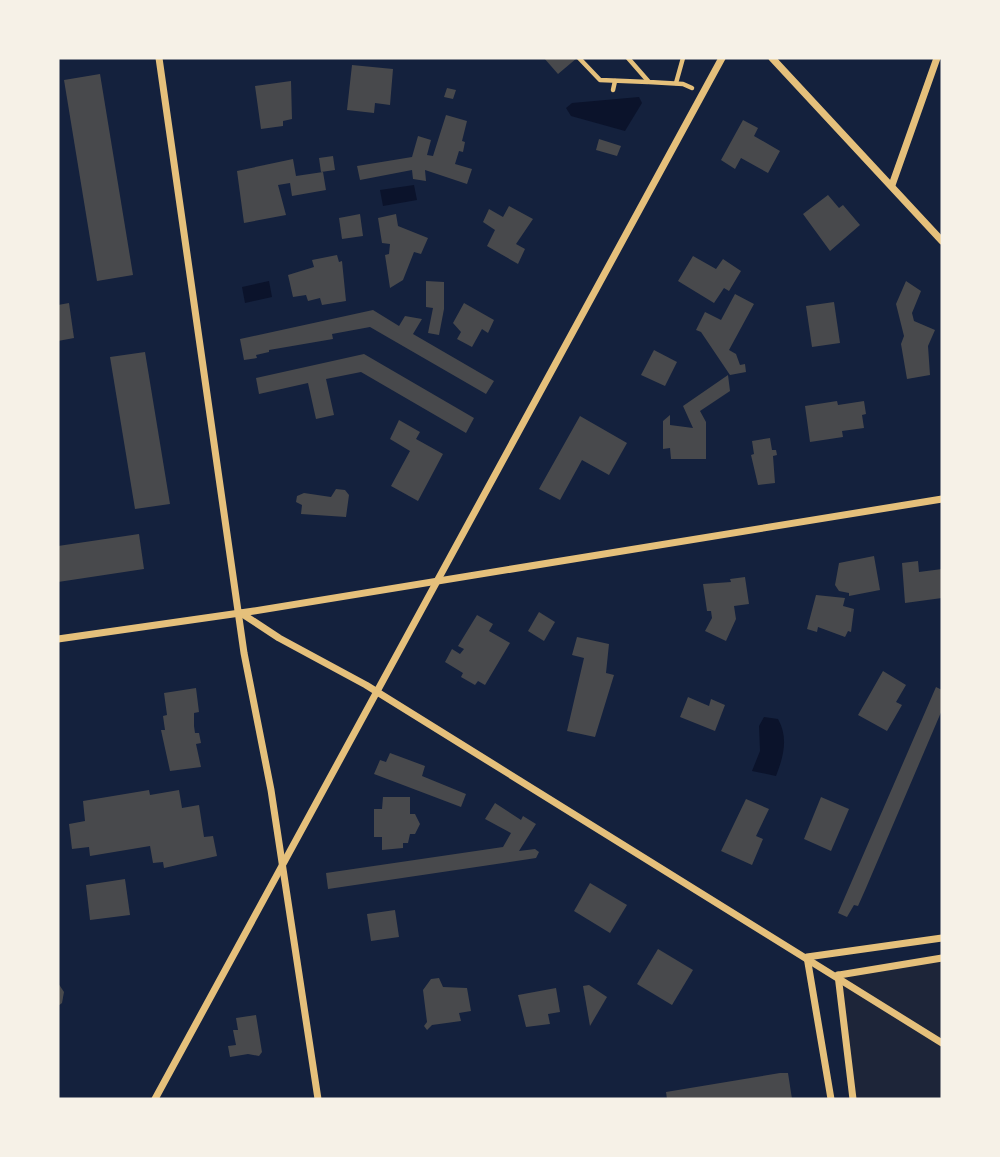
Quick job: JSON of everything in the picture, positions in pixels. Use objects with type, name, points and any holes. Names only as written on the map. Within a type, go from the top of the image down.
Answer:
[{"type":"street","points":[[159,58],[244,653],[283,864],[318,1099]]},
{"type":"street","points":[[155,1099],[440,581],[722,58]]},
{"type":"street","points":[[772,58],[942,241]]},
{"type":"street","points":[[892,185],[937,58]]},
{"type":"street","points":[[58,639],[440,581],[942,499]]},
{"type":"street","points":[[240,612],[279,638],[377,692],[838,975],[942,1043]]},
{"type":"street","points":[[807,957],[942,938]]},
{"type":"street","points":[[807,957],[831,1099]]},
{"type":"street","points":[[838,975],[942,958]]},
{"type":"street","points":[[838,975],[853,1099]]},
{"type":"path","points":[[579,58],[600,80],[683,84]]},
{"type":"path","points":[[628,58],[649,82]]},
{"type":"path","points":[[676,83],[683,58]]},
{"type":"path","points":[[613,90],[615,81]]},
{"type":"shaded area","points":[[639,97],[642,103],[625,131],[571,116],[566,108],[572,103]]},
{"type":"shaded area","points":[[414,185],[417,200],[383,206],[380,190]]},
{"type":"shaded area","points":[[269,281],[272,297],[245,303],[242,287]]},
{"type":"shaded area","points":[[764,717],[778,719],[783,733],[783,755],[776,776],[752,771],[760,751],[759,726]]},
{"type":"shaded area","points":[[942,958],[942,1099],[853,1099],[838,976]]},
{"type":"building","points":[[544,58],[577,58],[558,74]]},
{"type":"building","points":[[352,65],[393,69],[390,105],[375,103],[374,113],[347,110]]},
{"type":"building","points":[[100,74],[133,275],[97,281],[64,80]]},
{"type":"building","points":[[291,81],[292,119],[283,121],[283,126],[261,129],[255,86]]},
{"type":"building","points":[[447,88],[456,90],[453,99],[444,97]]},
{"type":"building","points":[[446,115],[467,121],[462,141],[465,142],[463,152],[459,151],[455,164],[472,169],[467,184],[425,170],[426,181],[413,179],[412,170],[360,180],[357,166],[412,157],[418,136],[431,140],[427,155],[433,156]]},
{"type":"building","points":[[743,120],[758,128],[754,136],[780,151],[768,173],[741,158],[735,169],[721,160]]},
{"type":"building","points":[[599,139],[621,146],[617,156],[596,150]]},
{"type":"building","points":[[333,156],[335,170],[321,172],[319,158]]},
{"type":"building","points":[[293,159],[296,176],[323,172],[326,190],[292,196],[290,183],[278,185],[286,215],[244,223],[237,171]]},
{"type":"building","points":[[828,195],[839,208],[843,205],[860,225],[830,251],[803,214]]},
{"type":"building","points":[[509,206],[533,219],[516,244],[525,249],[518,264],[487,246],[495,230],[483,222],[489,209],[503,217]]},
{"type":"building","points":[[360,214],[363,236],[342,239],[339,218]]},
{"type":"building","points":[[396,214],[398,226],[428,238],[421,254],[414,252],[403,280],[390,288],[385,255],[389,254],[390,244],[382,243],[378,218]]},
{"type":"building","points":[[337,255],[339,262],[342,261],[346,301],[322,305],[320,298],[308,301],[306,295],[293,297],[288,275],[314,267],[312,260]]},
{"type":"building","points":[[693,256],[716,269],[723,259],[741,271],[729,291],[724,288],[714,303],[678,281]]},
{"type":"building","points":[[426,281],[444,282],[444,309],[439,335],[428,333],[433,308],[426,307]]},
{"type":"building","points":[[906,281],[921,291],[912,313],[914,321],[935,330],[928,346],[930,375],[907,379],[901,344],[904,336],[896,304]]},
{"type":"building","points":[[735,294],[754,304],[729,350],[736,354],[740,365],[745,364],[746,372],[730,375],[701,332],[696,330],[705,312],[721,320]]},
{"type":"building","points":[[834,302],[840,343],[812,347],[806,306]]},
{"type":"building","points":[[69,303],[74,338],[58,341],[58,305]]},
{"type":"building","points":[[464,303],[494,320],[488,333],[482,329],[472,347],[457,339],[461,332],[453,323]]},
{"type":"building","points":[[373,310],[399,326],[405,316],[422,319],[413,334],[494,381],[486,394],[370,327],[332,334],[333,339],[269,350],[256,355],[257,358],[244,360],[240,339]]},
{"type":"building","points":[[654,350],[677,362],[665,386],[641,375]]},
{"type":"building","points":[[145,352],[170,504],[135,509],[110,357]]},
{"type":"building","points":[[364,354],[474,418],[466,433],[361,372],[326,379],[334,415],[316,419],[308,383],[259,394],[256,378]]},
{"type":"building","points":[[728,375],[730,391],[700,411],[706,422],[706,459],[671,459],[670,448],[663,449],[663,421],[670,415],[670,425],[693,428],[683,406]]},
{"type":"building","points":[[837,401],[838,405],[864,401],[864,428],[842,431],[843,437],[810,442],[805,406]]},
{"type":"building","points":[[580,416],[627,443],[609,475],[582,460],[560,500],[539,489]]},
{"type":"building","points":[[399,420],[420,432],[416,439],[443,454],[418,501],[391,486],[410,451],[390,439]]},
{"type":"building","points":[[770,438],[772,450],[776,450],[777,455],[773,456],[775,483],[758,485],[751,455],[754,454],[752,441]]},
{"type":"building","points":[[336,489],[345,490],[349,495],[346,517],[301,514],[302,505],[296,502],[297,496],[304,493],[331,497]]},
{"type":"building","points":[[139,534],[144,569],[58,582],[58,546]]},
{"type":"building","points":[[874,556],[880,590],[849,596],[849,593],[839,591],[835,585],[839,563]]},
{"type":"building","points":[[918,561],[919,572],[942,569],[942,598],[905,603],[902,563]]},
{"type":"building","points":[[745,577],[749,604],[734,606],[736,619],[726,641],[705,631],[712,618],[711,611],[707,611],[703,584],[731,582],[730,579]]},
{"type":"building","points":[[816,595],[845,598],[843,606],[854,609],[851,632],[848,631],[845,637],[818,627],[817,632],[807,629]]},
{"type":"building","points":[[539,612],[555,622],[544,641],[528,631]]},
{"type":"building","points":[[477,615],[493,624],[489,631],[510,643],[485,685],[478,681],[475,685],[461,677],[463,673],[445,662],[452,649],[460,654],[464,649],[458,646]]},
{"type":"building","points":[[577,637],[609,644],[606,673],[614,675],[595,737],[567,731],[584,658],[572,655]]},
{"type":"building","points":[[883,671],[906,685],[896,702],[902,705],[887,731],[858,715]]},
{"type":"building","points":[[936,687],[942,690],[942,710],[858,906],[854,905],[847,917],[838,913]]},
{"type":"building","points":[[196,688],[199,712],[194,713],[194,726],[201,743],[196,744],[201,767],[170,771],[161,730],[165,730],[163,716],[167,715],[164,693]]},
{"type":"building","points":[[688,697],[709,706],[711,699],[725,705],[715,731],[680,717]]},
{"type":"building","points":[[390,753],[425,766],[422,776],[466,794],[461,807],[374,774],[380,760],[386,762]]},
{"type":"building","points":[[149,790],[150,795],[179,790],[182,808],[199,805],[204,837],[213,836],[217,856],[164,868],[163,862],[153,863],[150,846],[90,856],[89,847],[72,849],[69,824],[85,821],[83,801]]},
{"type":"building","points":[[383,797],[410,797],[410,814],[415,814],[420,824],[415,834],[410,834],[408,843],[403,843],[403,848],[382,850],[382,837],[374,837],[374,809],[382,809]]},
{"type":"building","points":[[821,797],[849,809],[831,851],[804,839]]},
{"type":"building","points":[[746,799],[769,809],[756,836],[763,839],[752,865],[721,851]]},
{"type":"building","points":[[495,803],[521,820],[523,816],[536,824],[519,851],[535,849],[539,852],[536,858],[328,889],[326,873],[503,847],[511,833],[485,819]]},
{"type":"building","points":[[125,879],[130,915],[90,920],[86,885]]},
{"type":"building","points":[[590,883],[627,905],[610,933],[574,911]]},
{"type":"building","points":[[395,910],[399,937],[371,941],[367,914]]},
{"type":"building","points":[[658,949],[693,970],[672,1005],[637,984]]},
{"type":"building","points":[[439,978],[443,987],[467,988],[471,1011],[459,1013],[461,1021],[432,1025],[427,1030],[424,1026],[427,1022],[423,990],[431,979]]},
{"type":"building","points":[[58,983],[64,992],[62,1003],[58,1006]]},
{"type":"building","points":[[589,985],[607,997],[590,1026],[583,986]]},
{"type":"building","points":[[556,988],[560,1012],[548,1014],[550,1024],[526,1027],[518,995]]},
{"type":"building","points":[[256,1015],[262,1052],[259,1056],[248,1054],[230,1057],[228,1046],[236,1045],[233,1030],[238,1030],[236,1018]]},
{"type":"building","points":[[788,1073],[792,1099],[667,1099],[666,1092]]}]
